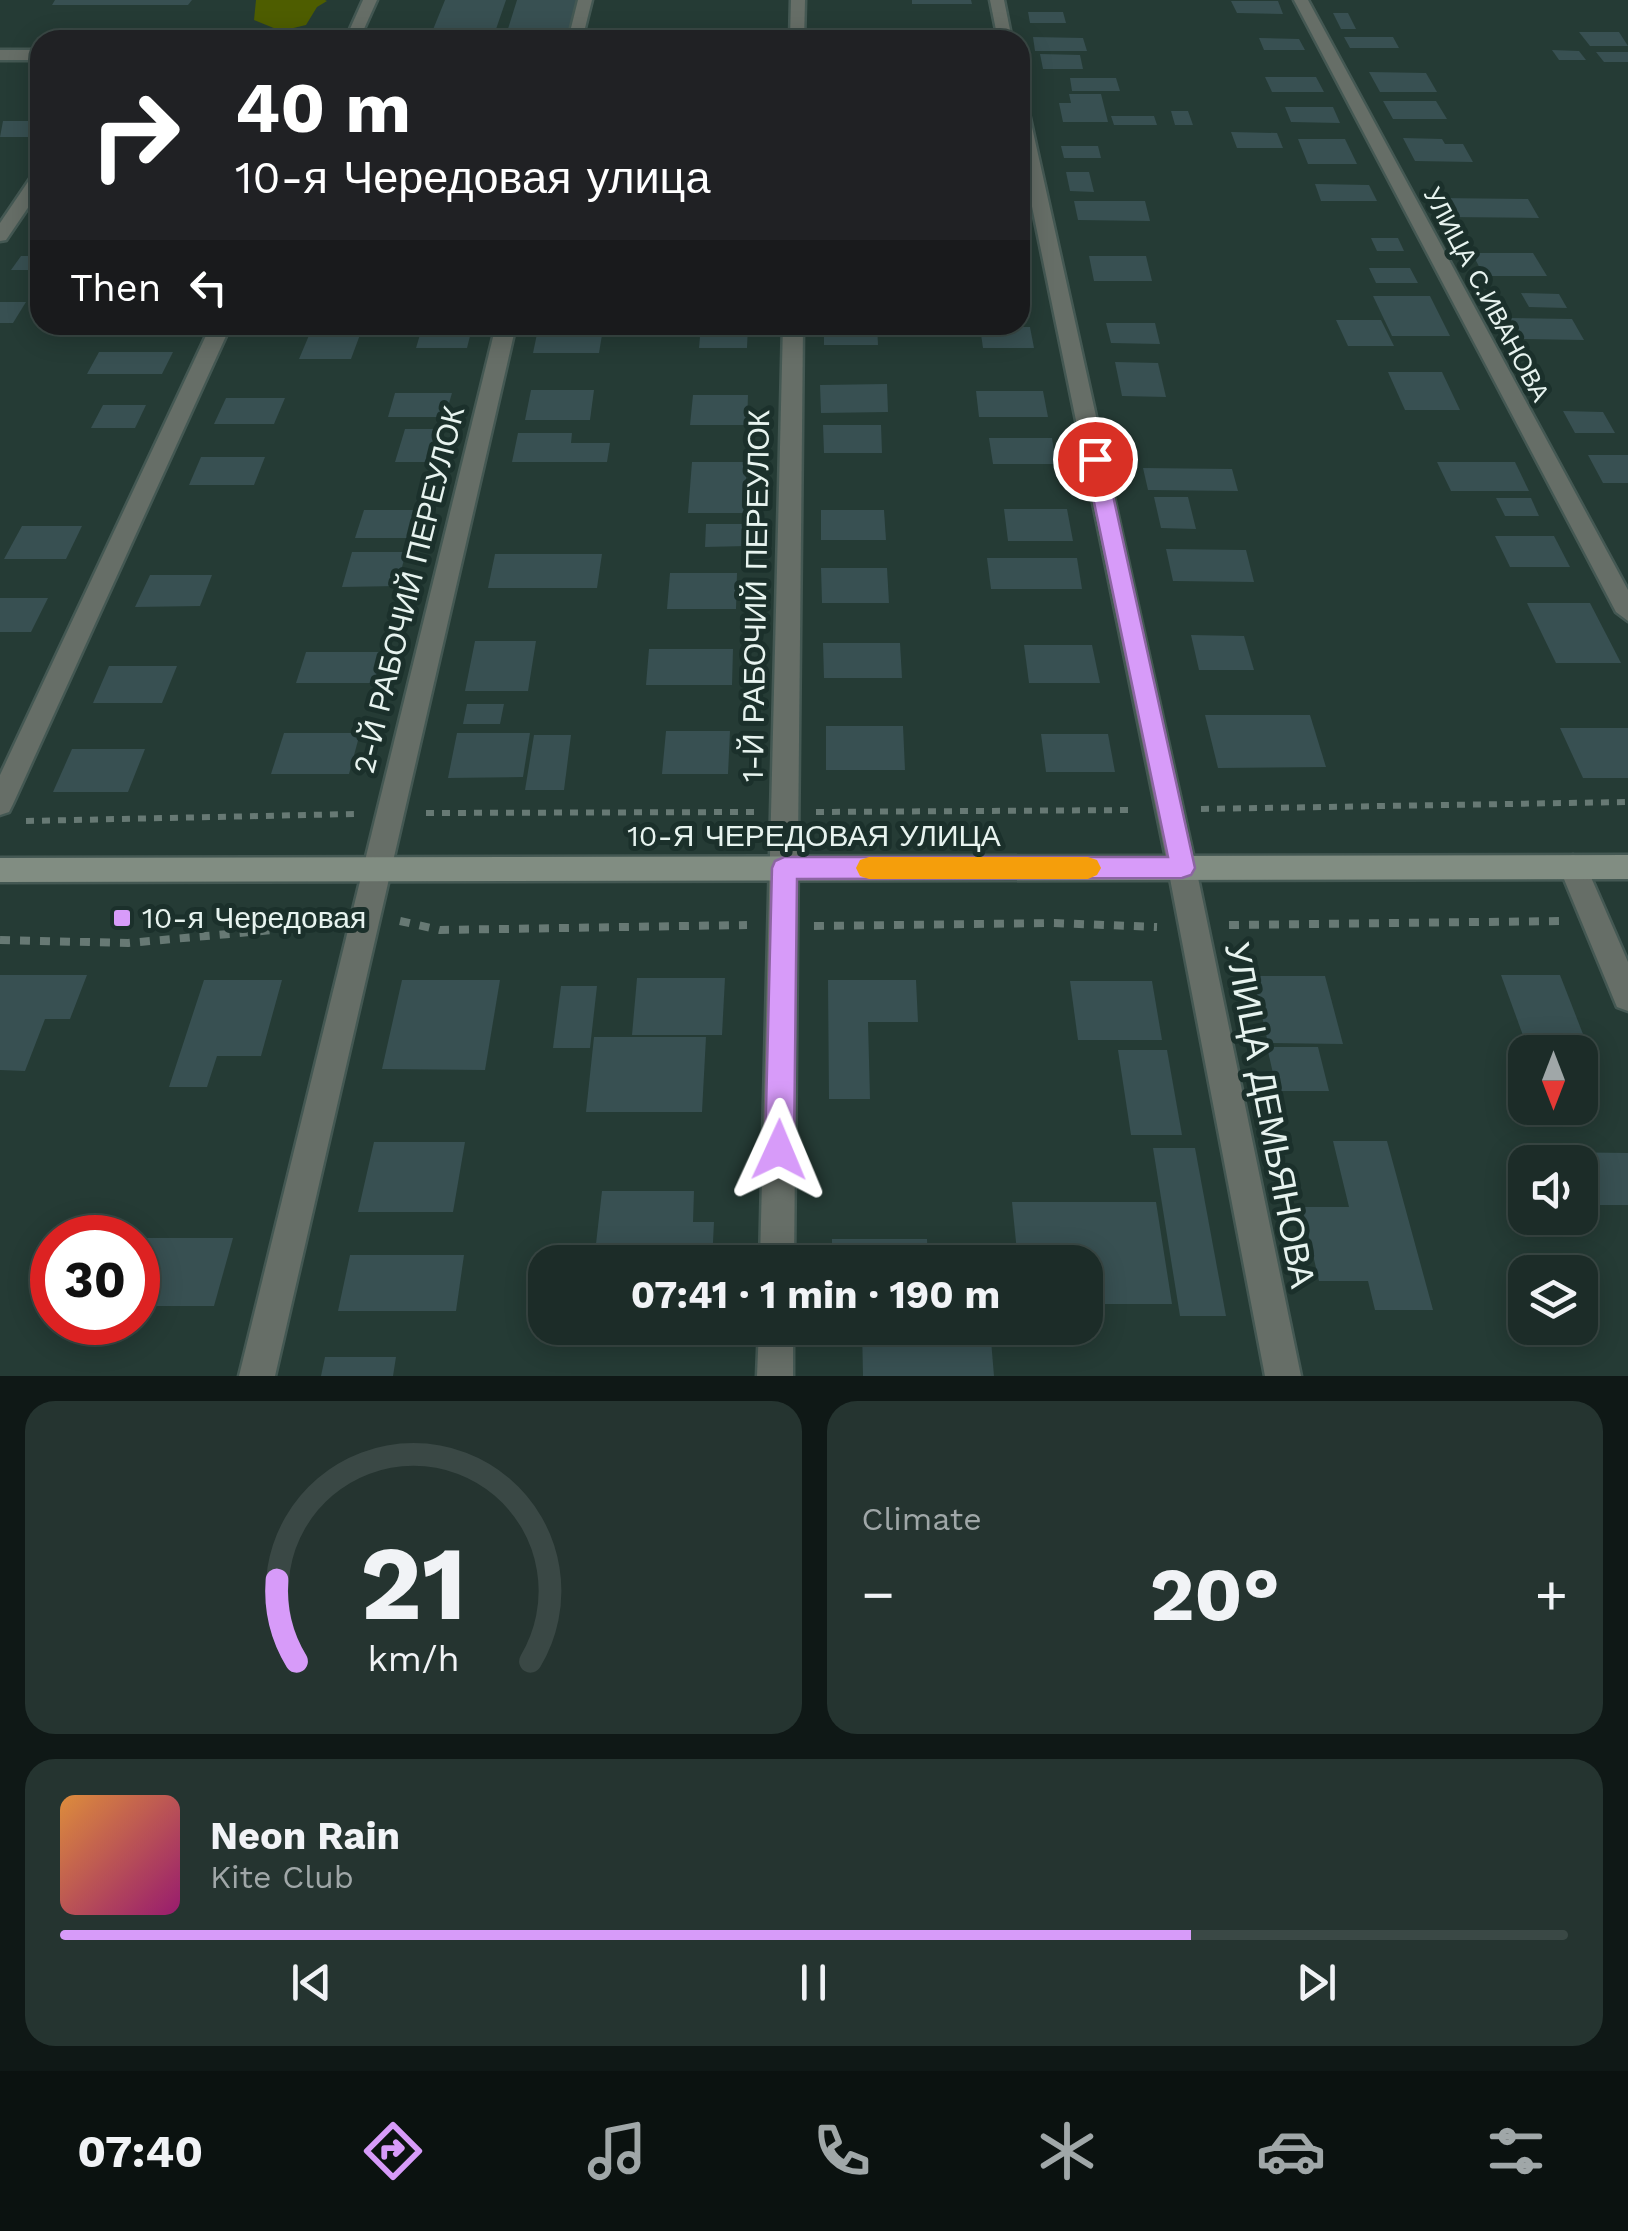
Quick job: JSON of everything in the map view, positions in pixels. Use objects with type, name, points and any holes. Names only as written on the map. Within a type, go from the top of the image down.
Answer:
[{"type":"street","points":[[357,30],[370,0]]},
{"type":"street","points":[[578,30],[585,0]]},
{"type":"street","points":[[797,30],[798,0]]},
{"type":"street","points":[[997,0],[1003,30]]},
{"type":"street","name":"УЛИЦА С.ИВАНОВА","points":[[1301,0],[1628,612]]},
{"type":"street","points":[[0,55],[30,55]]},
{"type":"street","name":"УЛИЦА ДЕМЬЯНОВА","points":[[1030,156],[1182,868],[1283,1376]]},
{"type":"street","points":[[0,236],[30,192]]},
{"type":"street","points":[[0,804],[215,335]]},
{"type":"street","name":"2-Й РАБОЧИЙ ПЕРЕУЛОК","points":[[257,1376],[504,335]]},
{"type":"street","name":"1-Й РАБОЧИЙ ПЕРЕУЛОК","points":[[777,1245],[793,335]]},
{"type":"street","points":[[1573,867],[1628,997]]},
{"type":"street","name":"10-Я ЧЕРЕДОВАЯ УЛИЦА","points":[[0,870],[1628,867]]},
{"type":"street","points":[[775,1376],[776,1345]]},
{"type":"green space","points":[[256,0],[327,1],[317,7],[306,25],[279,30],[254,20]]},
{"type":"building","points":[[55,0],[192,0],[188,5],[52,5]]},
{"type":"building","points":[[445,0],[506,0],[496,30],[433,30]]},
{"type":"building","points":[[517,0],[577,0],[570,30],[508,30]]},
{"type":"building","points":[[912,0],[971,0],[972,4],[912,4]]},
{"type":"building","points":[[1231,1],[1278,1],[1283,14],[1237,13]]},
{"type":"building","points":[[1028,12],[1063,12],[1066,23],[1030,23]]},
{"type":"building","points":[[1333,13],[1348,13],[1356,29],[1341,29]]},
{"type":"building","points":[[1579,32],[1619,32],[1628,46],[1590,46]]},
{"type":"building","points":[[1033,37],[1083,38],[1087,51],[1035,51]]},
{"type":"building","points":[[1344,37],[1393,37],[1399,48],[1350,48]]},
{"type":"building","points":[[1259,38],[1299,39],[1305,50],[1264,50]]},
{"type":"building","points":[[1552,50],[1579,51],[1586,60],[1559,60]]},
{"type":"building","points":[[1596,52],[1628,52],[1628,62],[1604,62]]},
{"type":"building","points":[[1040,54],[1080,55],[1083,69],[1043,69]]},
{"type":"building","points":[[1369,72],[1426,73],[1437,92],[1380,92]]},
{"type":"building","points":[[1265,77],[1316,77],[1324,92],[1272,92]]},
{"type":"building","points":[[1070,78],[1116,78],[1120,91],[1072,91]]},
{"type":"building","points":[[1069,94],[1101,94],[1108,122],[1063,122],[1059,103],[1071,103]]},
{"type":"building","points":[[1383,101],[1436,101],[1447,119],[1393,119]]},
{"type":"building","points":[[1285,107],[1333,107],[1340,123],[1291,122]]},
{"type":"building","points":[[1171,111],[1188,111],[1193,125],[1175,125]]},
{"type":"building","points":[[1111,116],[1154,116],[1157,125],[1114,125]]},
{"type":"building","points":[[3,121],[30,121],[30,137],[0,137]]},
{"type":"building","points":[[1231,132],[1277,133],[1283,148],[1237,148]]},
{"type":"building","points":[[1403,138],[1463,144],[1473,162],[1415,161]]},
{"type":"building","points":[[1298,139],[1345,139],[1357,164],[1308,164]]},
{"type":"building","points":[[1061,146],[1098,146],[1101,158],[1064,158]]},
{"type":"building","points":[[1066,172],[1089,172],[1094,192],[1070,191]]},
{"type":"building","points":[[1315,184],[1369,185],[1377,201],[1321,201]]},
{"type":"building","points":[[1438,198],[1528,199],[1539,218],[1448,217]]},
{"type":"building","points":[[1074,201],[1145,201],[1150,221],[1078,220]]},
{"type":"building","points":[[1371,238],[1398,238],[1404,251],[1377,251]]},
{"type":"building","points":[[1472,253],[1533,253],[1547,276],[1484,276]]},
{"type":"building","points":[[21,256],[30,256],[30,270],[11,270]]},
{"type":"building","points":[[1089,256],[1146,256],[1152,281],[1094,281]]},
{"type":"building","points":[[1369,268],[1410,268],[1418,283],[1376,283]]},
{"type":"building","points":[[1521,293],[1559,294],[1567,308],[1529,307]]},
{"type":"building","points":[[1373,296],[1430,296],[1450,336],[1392,336]]},
{"type":"building","points":[[0,302],[26,302],[13,323],[0,323]]},
{"type":"building","points":[[1509,318],[1572,319],[1584,340],[1520,339]]},
{"type":"building","points":[[1336,320],[1381,320],[1394,346],[1348,346]]},
{"type":"building","points":[[1106,323],[1155,323],[1160,344],[1111,343]]},
{"type":"building","points":[[1030,327],[1034,348],[983,348],[981,335],[1030,335]]},
{"type":"building","points":[[309,335],[360,335],[351,359],[299,359]]},
{"type":"building","points":[[420,335],[470,335],[467,348],[416,348]]},
{"type":"building","points":[[537,335],[602,335],[599,353],[533,353]]},
{"type":"building","points":[[700,335],[748,335],[747,348],[699,348]]},
{"type":"building","points":[[824,335],[878,335],[878,345],[824,345]]},
{"type":"building","points":[[99,352],[173,352],[162,374],[87,374]]},
{"type":"building","points":[[1115,362],[1158,363],[1166,397],[1122,396]]},
{"type":"building","points":[[1388,372],[1442,372],[1460,410],[1405,410]]},
{"type":"building","points":[[887,384],[888,412],[821,413],[820,385]]},
{"type":"building","points":[[531,390],[594,390],[590,420],[525,420]]},
{"type":"building","points":[[976,391],[1043,391],[1048,417],[979,417]]},
{"type":"building","points":[[395,393],[452,393],[445,417],[388,417]]},
{"type":"building","points":[[693,395],[748,395],[747,425],[690,425]]},
{"type":"building","points":[[226,398],[285,398],[274,424],[214,424]]},
{"type":"building","points":[[103,405],[146,405],[135,428],[91,428]]},
{"type":"building","points":[[1563,411],[1603,412],[1615,433],[1575,433]]},
{"type":"building","points":[[823,425],[881,425],[882,453],[824,453]]},
{"type":"building","points":[[405,429],[441,429],[432,462],[395,462]]},
{"type":"building","points":[[518,433],[572,433],[571,443],[610,443],[607,462],[512,462]]},
{"type":"building","points":[[989,438],[1052,438],[1056,464],[993,464]]},
{"type":"building","points":[[1588,455],[1628,455],[1628,483],[1603,483]]},
{"type":"building","points":[[201,457],[265,457],[254,485],[189,485]]},
{"type":"building","points":[[692,462],[747,462],[744,513],[688,513]]},
{"type":"building","points":[[1437,462],[1515,462],[1529,491],[1451,491]]},
{"type":"building","points":[[1143,468],[1232,469],[1238,491],[1148,490]]},
{"type":"building","points":[[1154,497],[1188,497],[1196,529],[1161,528]]},
{"type":"building","points":[[1496,498],[1531,498],[1539,516],[1505,516]]},
{"type":"building","points":[[1004,509],[1067,509],[1073,541],[1008,541]]},
{"type":"building","points":[[364,510],[419,510],[412,538],[355,538]]},
{"type":"building","points":[[821,510],[884,510],[886,540],[821,540]]},
{"type":"building","points":[[706,524],[748,524],[747,546],[705,547]]},
{"type":"building","points":[[22,526],[82,526],[66,559],[4,559]]},
{"type":"building","points":[[1495,536],[1554,536],[1570,567],[1510,567]]},
{"type":"building","points":[[1166,549],[1246,550],[1254,582],[1173,581]]},
{"type":"building","points":[[352,552],[406,552],[397,586],[342,587]]},
{"type":"building","points":[[495,554],[602,554],[597,588],[488,588]]},
{"type":"building","points":[[987,558],[1077,558],[1082,589],[991,589]]},
{"type":"building","points":[[821,568],[887,568],[889,603],[822,603]]},
{"type":"building","points":[[670,573],[737,573],[736,609],[667,609]]},
{"type":"building","points":[[150,575],[212,575],[200,606],[135,607]]},
{"type":"building","points":[[0,598],[48,598],[31,632],[0,632]]},
{"type":"building","points":[[1527,603],[1590,603],[1621,663],[1556,663]]},
{"type":"building","points":[[1191,635],[1244,636],[1254,670],[1199,670]]},
{"type":"building","points":[[475,641],[536,641],[528,691],[465,691]]},
{"type":"building","points":[[823,643],[900,643],[902,678],[824,678]]},
{"type":"building","points":[[1024,645],[1092,645],[1100,683],[1029,683]]},
{"type":"building","points":[[649,649],[733,649],[732,685],[646,685]]},
{"type":"building","points":[[306,652],[382,652],[374,683],[296,683]]},
{"type":"building","points":[[109,666],[177,666],[162,703],[93,703]]},
{"type":"building","points":[[467,704],[504,704],[500,724],[463,724]]},
{"type":"building","points":[[1205,715],[1310,715],[1326,767],[1218,768]]},
{"type":"building","points":[[826,726],[903,726],[905,770],[826,770]]},
{"type":"building","points":[[1560,728],[1628,728],[1628,778],[1583,778]]},
{"type":"building","points":[[666,731],[730,731],[728,774],[662,774]]},
{"type":"building","points":[[284,733],[360,733],[349,774],[271,774]]},
{"type":"building","points":[[457,733],[530,733],[523,777],[448,778]]},
{"type":"building","points":[[1041,734],[1108,734],[1115,772],[1046,772]]},
{"type":"building","points":[[534,735],[571,735],[564,790],[525,790]]},
{"type":"building","points":[[72,749],[145,749],[128,792],[53,792]]},
{"type":"building","points":[[0,975],[87,975],[70,1019],[45,1019],[25,1071],[0,1070]]},
{"type":"building","points":[[1501,975],[1560,975],[1583,1035],[1523,1035]]},
{"type":"building","points":[[1253,976],[1325,976],[1343,1044],[1268,1043]]},
{"type":"building","points":[[637,978],[725,978],[722,1035],[632,1035]]},
{"type":"building","points":[[204,980],[282,980],[261,1056],[217,1056],[207,1087],[169,1087]]},
{"type":"building","points":[[402,980],[500,980],[485,1070],[382,1069]]},
{"type":"building","points":[[828,980],[916,980],[918,1022],[868,1022],[870,1099],[829,1099]]},
{"type":"building","points":[[1070,981],[1152,981],[1162,1040],[1078,1040]]},
{"type":"building","points":[[561,986],[597,986],[590,1048],[553,1048]]},
{"type":"building","points":[[594,1037],[706,1037],[702,1112],[586,1112]]},
{"type":"building","points":[[1267,1047],[1318,1047],[1329,1091],[1277,1091]]},
{"type":"building","points":[[1118,1050],[1167,1050],[1182,1135],[1131,1135]]},
{"type":"building","points":[[1333,1141],[1387,1141],[1433,1310],[1375,1310],[1368,1281],[1319,1281],[1302,1207],[1349,1207]]},
{"type":"building","points":[[374,1142],[465,1142],[453,1212],[358,1212]]},
{"type":"building","points":[[1153,1148],[1195,1148],[1226,1316],[1180,1316]]},
{"type":"building","points":[[1598,1153],[1628,1153],[1628,1205],[1598,1205]]},
{"type":"building","points":[[602,1191],[694,1191],[693,1222],[714,1222],[713,1245],[596,1244]]},
{"type":"building","points":[[1012,1202],[1156,1202],[1172,1304],[1103,1304],[1103,1245],[1016,1245]]},
{"type":"building","points":[[160,1238],[233,1238],[214,1306],[160,1306]]},
{"type":"building","points":[[832,1239],[927,1239],[927,1245],[832,1245]]},
{"type":"building","points":[[350,1255],[464,1255],[456,1311],[338,1311]]},
{"type":"building","points":[[862,1345],[991,1345],[994,1376],[863,1376]]},
{"type":"building","points":[[325,1357],[396,1357],[393,1376],[321,1376]]},
{"type":"slow traffic","points":[[869,868],[1088,868]]},
{"type":"place","name":"10-я Чередовая","points":[[122,918]]},
{"type":"route","points":[[779,1150],[784,868],[1182,868],[1095,459]]}]
